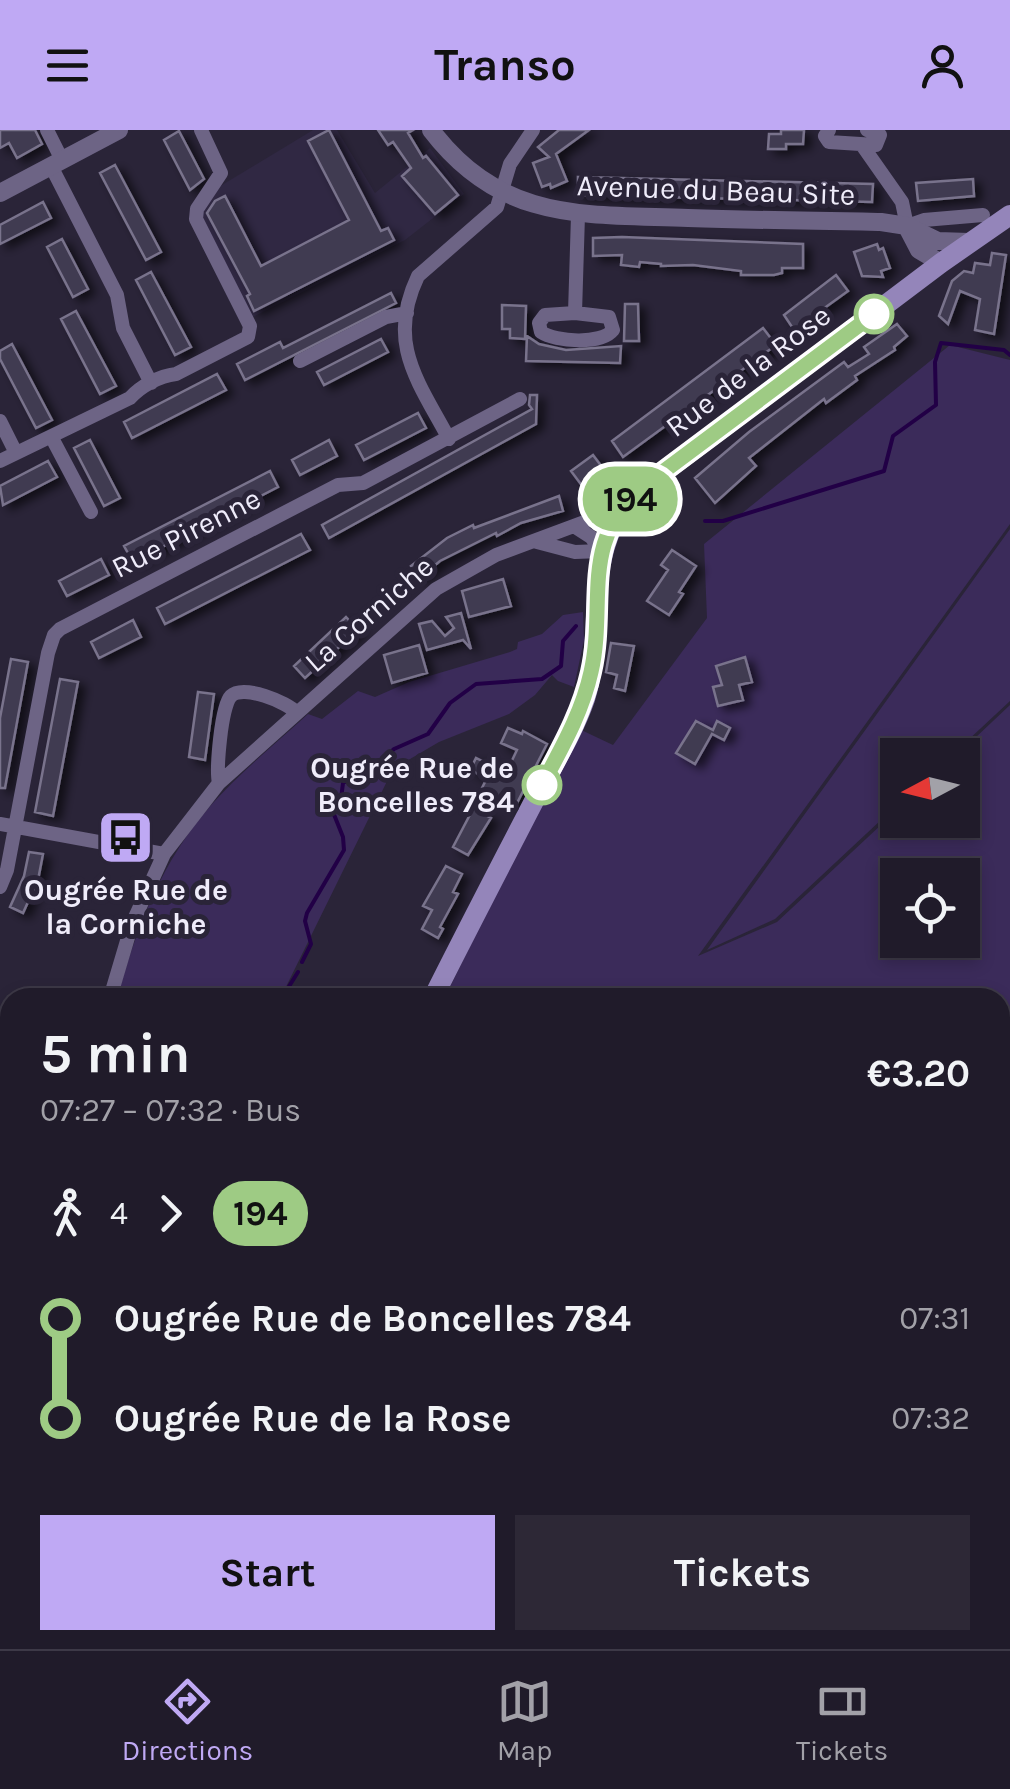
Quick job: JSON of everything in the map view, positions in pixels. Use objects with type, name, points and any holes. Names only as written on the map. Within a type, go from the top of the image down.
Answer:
[{"type":"main road","name":"Rue de la Rose","points":[[437,988],[584,702],[596,640],[596,583],[601,551],[622,508],[644,486],[914,283],[940,252],[969,242],[1010,215]]},
{"type":"street","points":[[47,130],[56,163],[117,295],[123,328],[151,383]]},
{"type":"street","points":[[0,192],[119,130]]},
{"type":"street","points":[[0,461],[52,438],[130,398],[136,390],[176,374],[250,333],[196,219],[196,209],[219,177],[220,167],[201,130]]},
{"type":"street","name":"Avenue du Beau Site","points":[[431,130],[461,163],[504,193],[578,215],[881,222],[907,226],[924,220],[982,215]]},
{"type":"street","points":[[449,439],[406,355],[408,313],[418,276],[494,212],[504,193],[510,164],[533,130]]},
{"type":"street","points":[[829,130],[825,136],[829,142],[864,137],[902,202],[907,226],[919,250],[914,283]]},
{"type":"street","points":[[575,314],[578,215]]},
{"type":"street","name":"Avenue du Beau Site","points":[[907,226],[940,252]]},
{"type":"street","points":[[919,250],[940,252]]},
{"type":"street","points":[[300,361],[393,314],[408,313]]},
{"type":"street","points":[[575,314],[608,317],[613,330],[601,339],[553,338],[541,332],[539,323],[545,315],[575,314]]},
{"type":"street","name":"Rue Pirenne","points":[[8,826],[48,653],[60,629],[338,485],[364,483],[520,399]]},
{"type":"street","points":[[0,421],[16,452]]},
{"type":"street","points":[[52,438],[90,512]]},
{"type":"street","name":"Rue de la Rose","points":[[574,526],[622,508]]},
{"type":"street","points":[[574,526],[591,537],[601,551]]},
{"type":"street","name":"La Corniche","points":[[113,988],[132,924],[164,854],[219,783],[436,588],[483,561],[574,526]]},
{"type":"street","points":[[536,542],[576,552],[601,551]]},
{"type":"street","points":[[576,552],[596,583]]},
{"type":"street","name":"La Corniche","points":[[219,783],[222,731],[226,705],[232,696],[240,692],[278,700],[297,713]]},
{"type":"street","points":[[0,886],[7,870],[8,826],[164,854]]},
{"type":"shaded area","points":[[313,130],[337,130],[375,193],[430,148],[464,194],[405,240],[249,319],[199,216],[212,191]]},
{"type":"shaded area","points":[[950,345],[1010,360],[1010,524],[698,956],[777,922],[880,826],[880,838],[980,838],[980,738],[975,738],[1010,705],[1010,988],[449,988],[577,728],[613,745],[707,618],[704,544]]},
{"type":"shaded area","points":[[1010,529],[1010,701],[970,738],[880,738],[880,821],[775,919],[707,950]]},
{"type":"shaded area","points":[[583,612],[584,640],[574,687],[552,675],[535,695],[509,714],[439,742],[393,769],[285,988],[120,988],[153,895],[194,826],[246,769],[308,714],[322,719],[358,691],[375,697],[409,682],[510,652],[517,649],[518,642],[542,634],[563,615]]},
{"type":"building","points":[[0,130],[35,130],[42,144],[17,158],[9,143],[0,148]]},
{"type":"building","points":[[329,130],[381,231],[388,228],[394,240],[254,311],[247,296],[250,294],[207,213],[215,201],[225,196],[261,266],[349,220],[308,141]]},
{"type":"building","points":[[378,130],[413,130],[408,133],[423,158],[426,156],[458,195],[435,214],[402,176],[411,168],[393,142],[388,145]]},
{"type":"building","points":[[559,130],[589,130],[556,154],[567,181],[551,188],[550,184],[542,187],[533,163],[549,157],[538,147]]},
{"type":"building","points":[[781,130],[804,130],[803,144],[768,149],[769,134],[781,134]]},
{"type":"building","points":[[179,131],[204,179],[190,190],[164,140]]},
{"type":"building","points":[[115,165],[161,252],[146,260],[100,173]]},
{"type":"building","points":[[578,177],[873,184],[872,202],[578,195]]},
{"type":"building","points":[[973,179],[974,196],[918,201],[916,183]]},
{"type":"building","points":[[43,202],[51,218],[0,244],[0,225]]},
{"type":"building","points":[[593,238],[803,244],[803,268],[782,268],[782,273],[774,275],[741,275],[741,271],[693,265],[621,265],[622,255],[593,256]]},
{"type":"building","points":[[62,239],[88,289],[73,297],[47,247]]},
{"type":"building","points":[[877,244],[879,250],[883,248],[890,268],[881,271],[883,277],[862,276],[854,252]]},
{"type":"building","points":[[992,253],[1006,255],[994,334],[975,330],[980,299],[960,291],[948,324],[939,316],[952,281],[964,271],[973,273],[975,263],[990,265]]},
{"type":"building","points":[[151,272],[191,347],[175,355],[136,280]]},
{"type":"building","points":[[836,275],[848,291],[794,330],[784,315]]},
{"type":"building","points":[[391,293],[396,303],[245,380],[237,364],[280,342],[283,348]]},
{"type":"building","points":[[625,304],[638,304],[639,341],[624,341]]},
{"type":"building","points":[[502,305],[526,306],[525,339],[510,338],[510,329],[502,329]]},
{"type":"building","points":[[76,311],[116,386],[100,394],[61,319]]},
{"type":"building","points":[[897,324],[907,336],[895,350],[749,458],[756,466],[715,503],[695,478],[749,432],[844,362],[848,367],[869,354],[864,347]]},
{"type":"building","points":[[763,328],[776,345],[623,457],[612,441]]},
{"type":"building","points":[[527,336],[539,344],[566,350],[621,346],[620,363],[526,361]]},
{"type":"building","points":[[381,339],[388,352],[324,385],[317,372]]},
{"type":"building","points":[[12,344],[52,420],[36,428],[0,359],[0,351]]},
{"type":"building","points":[[217,374],[226,390],[132,438],[124,422]]},
{"type":"building","points":[[530,395],[537,395],[536,424],[329,538],[322,525],[532,409]]},
{"type":"building","points":[[418,413],[426,428],[364,460],[356,445]]},
{"type":"building","points":[[90,440],[120,498],[104,506],[74,448]]},
{"type":"building","points":[[329,440],[337,456],[300,475],[292,460]]},
{"type":"building","points":[[593,455],[605,471],[583,487],[571,471]]},
{"type":"building","points":[[48,461],[57,477],[3,505],[0,486]]},
{"type":"building","points":[[270,471],[278,487],[133,562],[124,546]]},
{"type":"building","points":[[559,496],[563,511],[521,523],[497,536],[496,533],[440,561],[420,578],[411,566],[447,538],[473,525],[474,528]]},
{"type":"building","points":[[301,534],[310,550],[165,624],[157,608]]},
{"type":"building","points":[[672,550],[696,566],[669,615],[647,601],[668,570],[661,565]]},
{"type":"building","points":[[101,559],[109,575],[67,596],[59,581]]},
{"type":"building","points":[[503,579],[511,606],[469,617],[462,591]]},
{"type":"building","points":[[461,613],[471,649],[463,640],[427,650],[419,624],[432,621],[445,636],[454,628],[446,617]]},
{"type":"building","points":[[346,617],[358,630],[305,678],[294,666]]},
{"type":"building","points":[[133,620],[141,637],[99,658],[91,642]]},
{"type":"building","points":[[611,643],[634,646],[625,691],[614,688],[617,675],[606,672]]},
{"type":"building","points":[[419,645],[427,673],[392,683],[384,655]]},
{"type":"building","points":[[745,657],[752,682],[739,685],[743,700],[718,706],[713,687],[722,685],[716,666]]},
{"type":"building","points":[[11,659],[28,662],[5,788],[0,788],[0,718]]},
{"type":"building","points":[[60,679],[78,682],[53,816],[35,812]]},
{"type":"building","points":[[198,692],[214,694],[205,760],[189,757]]},
{"type":"building","points":[[696,721],[713,730],[717,721],[730,728],[724,740],[712,734],[695,764],[676,753]]},
{"type":"building","points":[[508,728],[547,744],[516,805],[482,788],[487,778],[470,770],[476,758],[506,773],[517,750],[501,743]]},
{"type":"building","points":[[473,809],[491,818],[468,855],[453,847]]},
{"type":"building","points":[[29,852],[43,854],[38,880],[23,913],[10,907],[24,876]]},
{"type":"building","points":[[446,866],[462,874],[453,892],[458,894],[438,938],[422,929],[432,910],[423,906]]},
{"type":"waterway","points":[[705,521],[723,521],[884,471],[893,436],[936,405],[935,362],[941,343],[1004,350],[1010,355]]},
{"type":"waterway","points":[[302,962],[311,944],[305,921],[307,913],[344,850],[333,812],[341,799],[343,783],[376,766],[394,749],[428,734],[450,703],[476,684],[542,679],[561,666],[563,641],[576,626]]},
{"type":"waterway","points":[[288,988],[298,972]]},
{"type":"bus line","name":"194","points":[[542,785],[584,702],[596,640],[598,566],[604,542],[622,508],[644,486],[874,314]]},
{"type":"place","name":"Ougrée Rue de Boncelles 784","points":[[542,785]]},
{"type":"place","name":"Ougrée Rue de la Corniche","points":[[126,838]]}]
